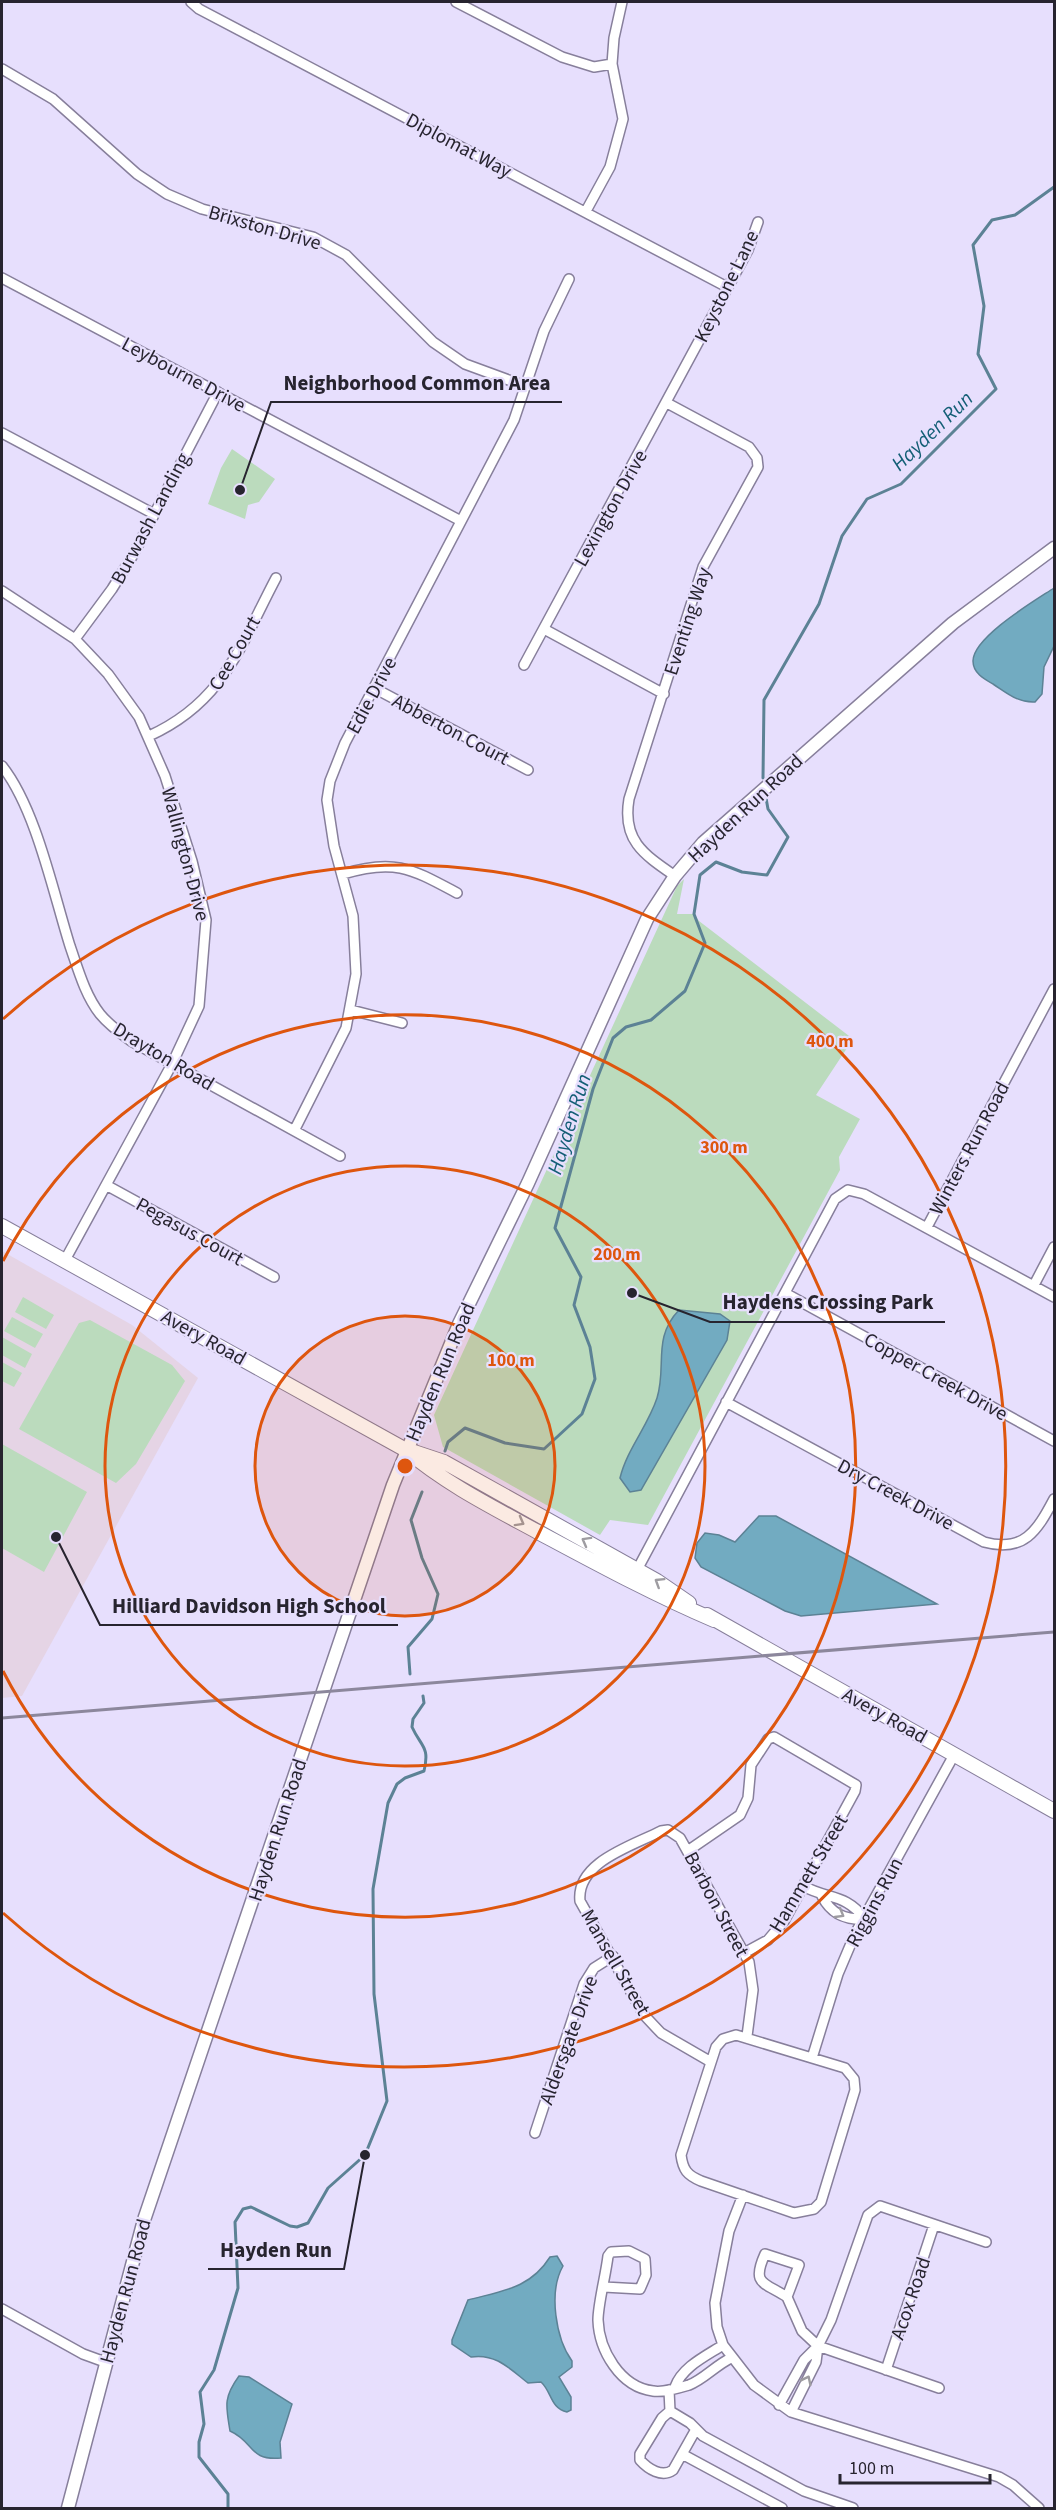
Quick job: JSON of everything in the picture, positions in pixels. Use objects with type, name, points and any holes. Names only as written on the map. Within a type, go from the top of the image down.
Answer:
[{"type":"main road","name":"Hayden Run Road","points":[[68,2508],[144,2220],[406,1450],[459,1324],[528,1183],[647,919],[675,876],[703,843],[886,680],[984,599],[1054,548]]},
{"type":"main road","name":"Avery Road","points":[[2,1226],[406,1450],[434,1473],[468,1494],[651,1593],[714,1620]]},
{"type":"main road","name":"Avery Road","points":[[406,1450],[444,1462],[637,1570],[714,1620],[1054,1811]]},
{"type":"street","name":"Diplomat Way","points":[[191,2],[199,9],[728,287]]},
{"type":"street","points":[[456,2],[562,57],[594,67],[612,64]]},
{"type":"street","points":[[586,211],[610,167],[623,119],[612,64],[614,38],[622,2]]},
{"type":"street","name":"Brixston Drive","points":[[2,69],[53,99],[137,174],[167,194],[202,209],[313,237],[346,255],[433,342],[465,364],[525,386]]},
{"type":"street","name":"Keystone Lane","points":[[695,350],[748,250],[758,222]]},
{"type":"street","name":"Leybourne Drive","points":[[2,278],[461,520]]},
{"type":"street","name":"Edie Drive","points":[[295,1130],[327,1071],[351,1010],[356,974],[356,941],[343,874],[332,838],[327,800],[337,761],[514,420],[544,331],[568,279]]},
{"type":"street","name":"Lexington Drive","points":[[524,665],[695,350]]},
{"type":"street","name":"Burwash Landing","points":[[75,639],[112,589],[218,392]]},
{"type":"street","name":"Eventing Way","points":[[667,403],[749,447],[757,458],[758,467],[703,567],[636,776],[626,818],[628,831],[634,842],[675,876]]},
{"type":"street","points":[[2,433],[154,514]]},
{"type":"street","name":"Cee Court","points":[[149,736],[186,716],[212,692],[223,678],[276,578]]},
{"type":"street","name":"Wallington Drive","points":[[2,591],[75,639],[108,674],[149,736],[165,776],[192,861],[206,920],[199,1006],[172,1064],[64,1260]]},
{"type":"street","points":[[544,629],[664,694]]},
{"type":"street","name":"Abberton Court","points":[[374,688],[528,770]]},
{"type":"street","name":"Drayton Road","points":[[2,766],[15,783],[79,975],[99,1013],[114,1029],[172,1064],[340,1156]]},
{"type":"street","points":[[343,874],[374,866],[392,865],[428,877],[457,893]]},
{"type":"street","name":"Winters Run Road","points":[[637,1570],[835,1199],[848,1190],[864,1194],[927,1227],[1054,989]]},
{"type":"street","points":[[351,1010],[402,1023]]},
{"type":"street","name":"Pegasus Court","points":[[106,1185],[274,1277]]},
{"type":"street","points":[[927,1227],[1054,1297]]},
{"type":"street","points":[[1034,1285],[1054,1247]]},
{"type":"street","name":"Copper Creek Drive","points":[[785,1293],[1054,1441]]},
{"type":"street","name":"Dry Creek Drive","points":[[726,1402],[984,1542],[998,1546],[1021,1542],[1039,1526],[1054,1499]]},
{"type":"street","name":"Hammett Street","points":[[689,1850],[740,1815],[748,1798],[751,1765],[768,1739],[774,1737],[853,1781],[856,1785],[855,1791],[777,1931],[768,1940],[744,1953]]},
{"type":"street","name":"Riggins Run","points":[[812,2058],[838,1974],[865,1919],[954,1755]]},
{"type":"street","name":"Barbon Street","points":[[622,1852],[668,1830],[680,1838],[689,1850],[749,1962],[753,1990],[747,2036]]},
{"type":"street","name":"Mansell Street","points":[[622,1852],[592,1867],[580,1888],[580,1901],[613,1956],[644,2015],[661,2033],[711,2062]]},
{"type":"street","points":[[803,1886],[822,1896],[835,1895],[855,1907],[865,1919]]},
{"type":"street","points":[[822,1896],[828,1907],[848,1920],[865,1919]]},
{"type":"street","name":"Aldersgate Drive","points":[[535,2133],[584,1984],[594,1968],[613,1956]]},
{"type":"street","points":[[736,2035],[747,2036],[845,2068],[856,2084],[839,2150],[821,2202],[814,2210],[794,2213],[701,2181],[688,2175],[682,2166],[681,2155],[716,2047],[723,2040],[736,2035]]},
{"type":"street","points":[[744,2195],[729,2231],[716,2291],[717,2327],[723,2345],[731,2358],[754,2385],[791,2412],[999,2478],[1020,2491],[1039,2508]]},
{"type":"street","points":[[779,2405],[804,2360],[818,2346],[831,2320],[868,2215],[880,2206],[986,2242]]},
{"type":"street","name":"Acox Road","points":[[886,2370],[934,2225]]},
{"type":"street","points":[[604,2287],[640,2289],[646,2275],[645,2259],[629,2251],[612,2252],[608,2256],[598,2317],[606,2354],[614,2367],[641,2388],[653,2391],[690,2385],[716,2365],[731,2358]]},
{"type":"street","points":[[787,2297],[799,2265],[765,2254],[758,2270],[759,2279],[764,2285],[787,2297],[802,2331],[818,2346],[939,2388]]},
{"type":"street","points":[[2,2309],[83,2354],[105,2362]]},
{"type":"street","points":[[695,2431],[673,2470],[668,2474],[660,2474],[640,2460],[640,2454],[662,2418],[670,2411],[672,2389],[678,2380],[695,2362],[723,2345]]},
{"type":"street","points":[[791,2412],[816,2362],[818,2346]]},
{"type":"street","points":[[670,2411],[690,2423],[695,2431],[786,2482],[853,2508]]},
{"type":"street","points":[[682,2454],[782,2508]]},
{"type":"shaded area","points":[[2,1251],[132,1325],[198,1378],[22,1696],[2,1698]]},
{"type":"green space","points":[[232,449],[275,479],[259,502],[248,505],[245,519],[208,504],[221,468]]},
{"type":"green space","points":[[684,879],[677,914],[694,914],[699,921],[853,1039],[816,1095],[860,1119],[839,1157],[840,1170],[648,1525],[610,1520],[600,1535],[443,1447],[434,1415],[677,886]]},
{"type":"green space","points":[[23,1297],[54,1315],[46,1329],[15,1312]]},
{"type":"green space","points":[[12,1317],[43,1334],[35,1348],[4,1331]]},
{"type":"green space","points":[[90,1320],[172,1365],[185,1381],[136,1464],[116,1483],[19,1429],[79,1323]]},
{"type":"green space","points":[[2,1337],[32,1354],[25,1368],[2,1355]]},
{"type":"green space","points":[[2,1362],[22,1373],[14,1387],[2,1381]]},
{"type":"green space","points":[[2,1444],[87,1492],[44,1572],[2,1548]]},
{"type":"water","points":[[1054,588],[1054,646],[1044,667],[1042,694],[1035,702],[1023,701],[983,678],[975,669],[973,661],[983,641],[994,631],[1020,610]]},
{"type":"water","points":[[679,1310],[720,1314],[730,1321],[727,1340],[641,1490],[630,1492],[620,1478],[627,1457],[657,1398],[663,1342],[671,1321]]},
{"type":"water","points":[[759,1516],[776,1516],[937,1604],[801,1616],[785,1611],[701,1567],[695,1558],[697,1543],[705,1533],[719,1535],[735,1542]]},
{"type":"water","points":[[557,2256],[563,2266],[556,2289],[556,2315],[562,2341],[572,2361],[572,2367],[559,2377],[571,2397],[571,2410],[567,2412],[557,2407],[541,2382],[528,2383],[502,2363],[488,2357],[471,2357],[452,2344],[468,2300],[514,2287],[533,2276],[550,2257]]},
{"type":"water","points":[[239,2376],[249,2377],[292,2404],[280,2442],[281,2458],[263,2457],[257,2454],[244,2440],[230,2431],[227,2402],[230,2390]]},
{"type":"waterway","name":"Hayden Run","points":[[763,778],[764,700],[819,604],[842,536],[867,499],[901,484],[996,389],[978,354],[984,306],[973,245],[992,220],[1015,215],[1054,187]]},
{"type":"waterway","name":"Hayden Run","points":[[445,1451],[448,1442],[465,1428],[505,1443],[544,1449],[582,1414],[595,1379],[590,1347],[574,1305],[581,1277],[555,1228],[593,1089],[613,1038],[626,1027],[651,1020],[685,991],[705,943],[694,914],[700,875],[716,862],[742,872],[767,875],[788,837],[768,809],[766,798]]},
{"type":"waterway","name":"Hayden Run","points":[[410,1674],[408,1647],[432,1619],[438,1594],[422,1558],[411,1520],[422,1492]]},
{"type":"waterway","name":"Hayden Run","points":[[228,2508],[228,2494],[199,2457],[199,2442],[204,2424],[200,2392],[214,2370],[238,2288],[235,2222],[243,2209],[251,2207],[290,2226],[297,2227],[308,2223],[328,2188],[365,2155],[387,2101],[374,1994],[373,1889],[388,1803],[397,1784],[405,1778],[424,1771],[426,1763],[424,1747],[412,1727],[413,1719],[424,1703],[423,1696]]},
{"type":"railway","points":[[2,1718],[1054,1632]]},
{"type":"place","name":"Neighborhood Common Area","points":[[240,490]]},
{"type":"place","name":"Haydens Crossing Park","points":[[632,1293]]},
{"type":"place","name":"Hilliard Davidson High School","points":[[56,1537]]},
{"type":"place","name":"Hayden Run","points":[[365,2155]]}]
